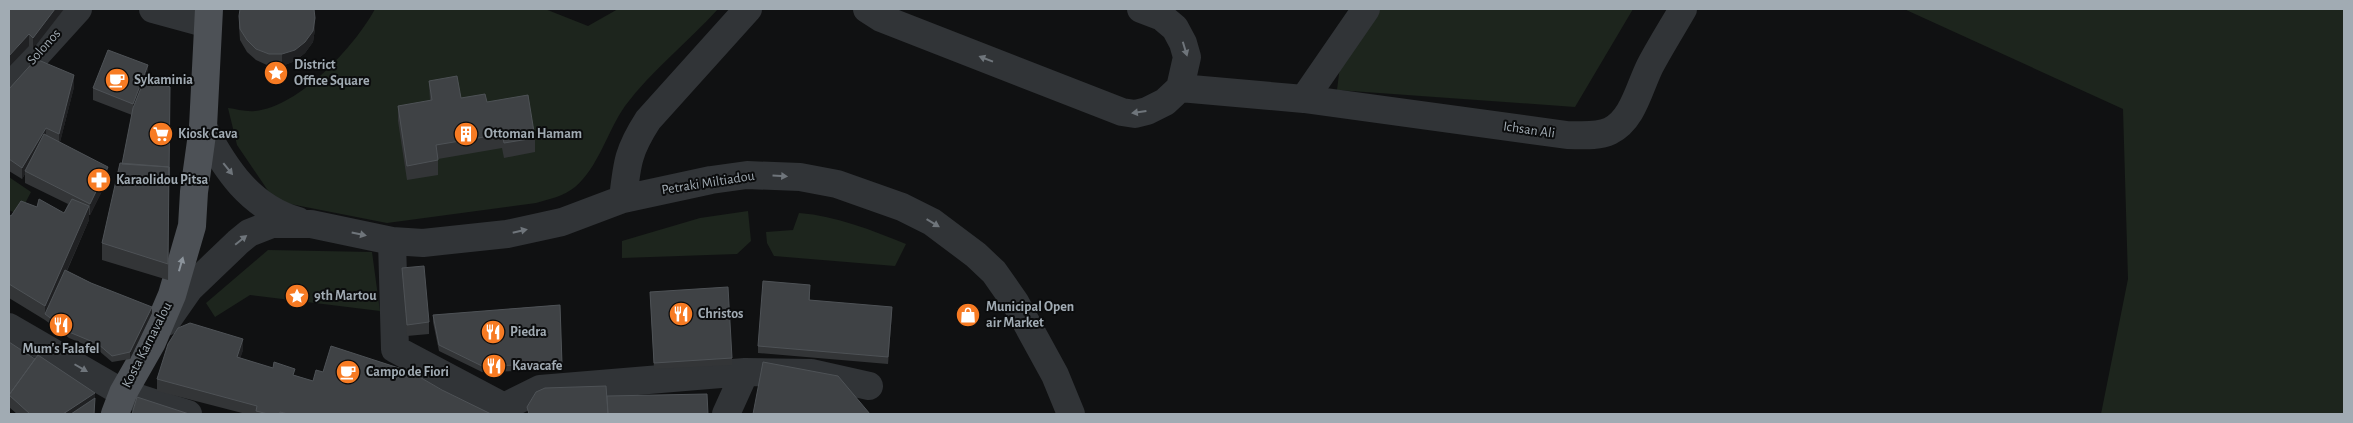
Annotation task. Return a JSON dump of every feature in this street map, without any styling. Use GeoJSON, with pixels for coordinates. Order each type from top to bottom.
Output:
{"type":"FeatureCollection","features":[{"type":"Feature","properties":{"kind":"main road","name":"Kosta Karnavalou"},"geometry":{"type":"LineString","coordinates":[[119,403],[152,342],[172,295],[192,226],[194,192],[203,127],[209,17]]}},
{"type":"Feature","properties":{"kind":"street","name":"Solonos"},"geometry":{"type":"LineString","coordinates":[[9,85],[78,9]]}},
{"type":"Feature","properties":{"kind":"street"},"geometry":{"type":"LineString","coordinates":[[153,9],[209,17]]}},
{"type":"Feature","properties":{"kind":"street"},"geometry":{"type":"LineString","coordinates":[[623,199],[627,160],[636,139],[648,120],[748,9]]}},
{"type":"Feature","properties":{"kind":"street"},"geometry":{"type":"LineString","coordinates":[[867,9],[881,18],[1122,112],[1135,114],[1147,111],[1165,102],[1180,88],[1187,56],[1183,42],[1175,28],[1162,17],[1141,9]]}},
{"type":"Feature","properties":{"kind":"street"},"geometry":{"type":"LineString","coordinates":[[1304,99],[1366,9]]}},
{"type":"Feature","properties":{"kind":"street","name":"Ichsan Ali"},"geometry":{"type":"LineString","coordinates":[[1180,88],[1304,99],[1567,135],[1592,135],[1608,132],[1620,124],[1628,114],[1650,67],[1683,9]]}},
{"type":"Feature","properties":{"kind":"street"},"geometry":{"type":"LineString","coordinates":[[203,127],[226,167],[257,202],[280,216],[311,224]]}},
{"type":"Feature","properties":{"kind":"street","name":"Petraki Miltiadou"},"geometry":{"type":"LineString","coordinates":[[152,342],[190,289],[249,233],[272,224],[311,224],[392,241],[423,244],[507,234],[562,222],[623,199],[711,180],[747,175],[800,177],[837,184],[876,196],[932,222],[952,235],[994,272],[1015,302],[1037,339],[1055,375],[1070,414]]}},
{"type":"Feature","properties":{"kind":"street"},"geometry":{"type":"LineString","coordinates":[[392,241],[395,349],[505,411],[540,389],[745,372],[811,373],[869,386]]}},
{"type":"Feature","properties":{"kind":"street"},"geometry":{"type":"LineString","coordinates":[[9,327],[119,403],[188,414]]}},
{"type":"Feature","properties":{"kind":"street"},"geometry":{"type":"LineString","coordinates":[[726,414],[745,372]]}},
{"type":"Feature","properties":{"kind":"shaded area"},"geometry":{"type":"Polygon","coordinates":[[[375,9],[545,9],[588,26],[618,9],[718,9],[658,68],[625,106],[590,170],[575,187],[562,195],[536,203],[387,223],[275,201],[237,145],[228,108],[255,111],[272,107],[290,99],[307,87],[340,56],[366,24],[375,9]]]}},
{"type":"Feature","properties":{"kind":"shaded area"},"geometry":{"type":"Polygon","coordinates":[[[1376,9],[1633,9],[1575,107],[1337,90],[1341,58],[1376,9]]]}},
{"type":"Feature","properties":{"kind":"shaded area"},"geometry":{"type":"Polygon","coordinates":[[[1904,9],[2344,9],[2344,414],[2101,414],[2128,279],[2123,109],[1904,9]]]}},
{"type":"Feature","properties":{"kind":"shaded area"},"geometry":{"type":"Polygon","coordinates":[[[9,177],[31,192],[19,215],[9,210],[9,177]]]}},
{"type":"Feature","properties":{"kind":"shaded area"},"geometry":{"type":"Polygon","coordinates":[[[748,211],[751,241],[737,254],[622,258],[622,241],[700,218],[748,211]]]}},
{"type":"Feature","properties":{"kind":"shaded area"},"geometry":{"type":"Polygon","coordinates":[[[799,213],[840,220],[906,244],[895,266],[774,256],[767,243],[766,232],[793,230],[799,213]]]}},
{"type":"Feature","properties":{"kind":"shaded area"},"geometry":{"type":"Polygon","coordinates":[[[268,250],[372,252],[380,311],[250,295],[215,317],[206,303],[268,250]]]}},
{"type":"Feature","properties":{"kind":"building"},"geometry":{"type":"Polygon","coordinates":[[[9,9],[55,9],[33,38],[29,34],[9,56],[9,9]]]}},
{"type":"Feature","properties":{"kind":"building"},"geometry":{"type":"Polygon","coordinates":[[[240,9],[314,9],[313,31],[305,42],[295,50],[282,54],[269,54],[256,49],[247,40],[240,29],[240,9]]]}},
{"type":"Feature","properties":{"kind":"building"},"geometry":{"type":"Polygon","coordinates":[[[108,50],[148,65],[133,104],[93,88],[108,50]]]}},
{"type":"Feature","properties":{"kind":"building"},"geometry":{"type":"Polygon","coordinates":[[[36,59],[74,75],[59,134],[46,128],[22,168],[9,159],[9,89],[36,59]]]}},
{"type":"Feature","properties":{"kind":"building","name":"Ottoman Hamam"},"geometry":{"type":"Polygon","coordinates":[[[457,76],[461,98],[485,94],[487,102],[528,95],[535,138],[504,143],[502,134],[436,145],[438,160],[407,166],[398,106],[432,100],[429,81],[457,76]]]}},
{"type":"Feature","properties":{"kind":"building"},"geometry":{"type":"Polygon","coordinates":[[[145,78],[170,87],[169,176],[169,167],[122,164],[133,108],[145,78]]]}},
{"type":"Feature","properties":{"kind":"building"},"geometry":{"type":"Polygon","coordinates":[[[44,134],[108,167],[90,204],[25,171],[44,134]]]}},
{"type":"Feature","properties":{"kind":"building"},"geometry":{"type":"Polygon","coordinates":[[[120,163],[169,167],[168,264],[102,243],[120,163]]]}},
{"type":"Feature","properties":{"kind":"building"},"geometry":{"type":"Polygon","coordinates":[[[39,199],[64,213],[72,199],[89,206],[45,306],[9,284],[9,215],[11,216],[21,201],[37,207],[39,199]]]}},
{"type":"Feature","properties":{"kind":"building"},"geometry":{"type":"Polygon","coordinates":[[[424,266],[429,322],[407,325],[402,268],[424,266]]]}},
{"type":"Feature","properties":{"kind":"building"},"geometry":{"type":"Polygon","coordinates":[[[65,270],[91,283],[152,307],[130,352],[112,356],[98,344],[69,332],[45,314],[65,270]]]}},
{"type":"Feature","properties":{"kind":"building"},"geometry":{"type":"Polygon","coordinates":[[[763,281],[810,285],[809,300],[892,307],[888,357],[758,346],[763,281]]]}},
{"type":"Feature","properties":{"kind":"building"},"geometry":{"type":"Polygon","coordinates":[[[728,287],[732,358],[654,363],[650,292],[728,287]]]}},
{"type":"Feature","properties":{"kind":"building"},"geometry":{"type":"Polygon","coordinates":[[[560,305],[562,364],[482,366],[439,345],[433,315],[560,305]]]}},
{"type":"Feature","properties":{"kind":"building"},"geometry":{"type":"Polygon","coordinates":[[[190,323],[243,339],[237,357],[273,368],[274,362],[295,369],[293,375],[313,381],[316,370],[323,372],[331,346],[411,372],[442,390],[491,414],[288,414],[280,412],[280,414],[268,414],[256,411],[257,406],[157,379],[168,344],[178,328],[190,323]]]}},
{"type":"Feature","properties":{"kind":"building"},"geometry":{"type":"Polygon","coordinates":[[[9,342],[35,359],[9,395],[9,342]]]}},
{"type":"Feature","properties":{"kind":"building"},"geometry":{"type":"Polygon","coordinates":[[[38,355],[95,393],[63,414],[30,414],[9,395],[38,355]]]}},
{"type":"Feature","properties":{"kind":"building"},"geometry":{"type":"Polygon","coordinates":[[[763,362],[838,376],[870,414],[753,414],[763,362]]]}},
{"type":"Feature","properties":{"kind":"building"},"geometry":{"type":"Polygon","coordinates":[[[606,386],[608,414],[529,414],[527,407],[536,392],[545,388],[606,386]]]}},
{"type":"Feature","properties":{"kind":"building"},"geometry":{"type":"Polygon","coordinates":[[[707,394],[708,414],[608,414],[607,396],[707,394]]]}},
{"type":"Feature","properties":{"kind":"building"},"geometry":{"type":"Polygon","coordinates":[[[137,397],[189,414],[132,414],[137,397]]]}},
{"type":"Feature","properties":{"kind":"building"},"geometry":{"type":"Polygon","coordinates":[[[95,398],[94,414],[71,414],[95,398]]]}},
{"type":"Feature","properties":{"kind":"place","name":"District Office Square"},"geometry":{"type":"Point","coordinates":[276,73]}},
{"type":"Feature","properties":{"kind":"place","name":"Sykaminia"},"geometry":{"type":"Point","coordinates":[117,80]}},
{"type":"Feature","properties":{"kind":"place","name":"Kiosk Cava"},"geometry":{"type":"Point","coordinates":[161,134]}},
{"type":"Feature","properties":{"kind":"place","name":"Ottoman Hamam"},"geometry":{"type":"Point","coordinates":[466,134]}},
{"type":"Feature","properties":{"kind":"place","name":"Karaolidou Pitsa"},"geometry":{"type":"Point","coordinates":[99,180]}},
{"type":"Feature","properties":{"kind":"place","name":"9th Martou"},"geometry":{"type":"Point","coordinates":[297,296]}},
{"type":"Feature","properties":{"kind":"place","name":"Christos"},"geometry":{"type":"Point","coordinates":[681,314]}},
{"type":"Feature","properties":{"kind":"place","name":"Municipal Open air Market"},"geometry":{"type":"Point","coordinates":[968,315]}},
{"type":"Feature","properties":{"kind":"place","name":"Mum's Falafel"},"geometry":{"type":"Point","coordinates":[61,325]}},
{"type":"Feature","properties":{"kind":"place","name":"Piedra"},"geometry":{"type":"Point","coordinates":[493,332]}},
{"type":"Feature","properties":{"kind":"place","name":"Kavacafe"},"geometry":{"type":"Point","coordinates":[494,366]}},
{"type":"Feature","properties":{"kind":"place","name":"Campo de Fiori"},"geometry":{"type":"Point","coordinates":[348,372]}}]}
